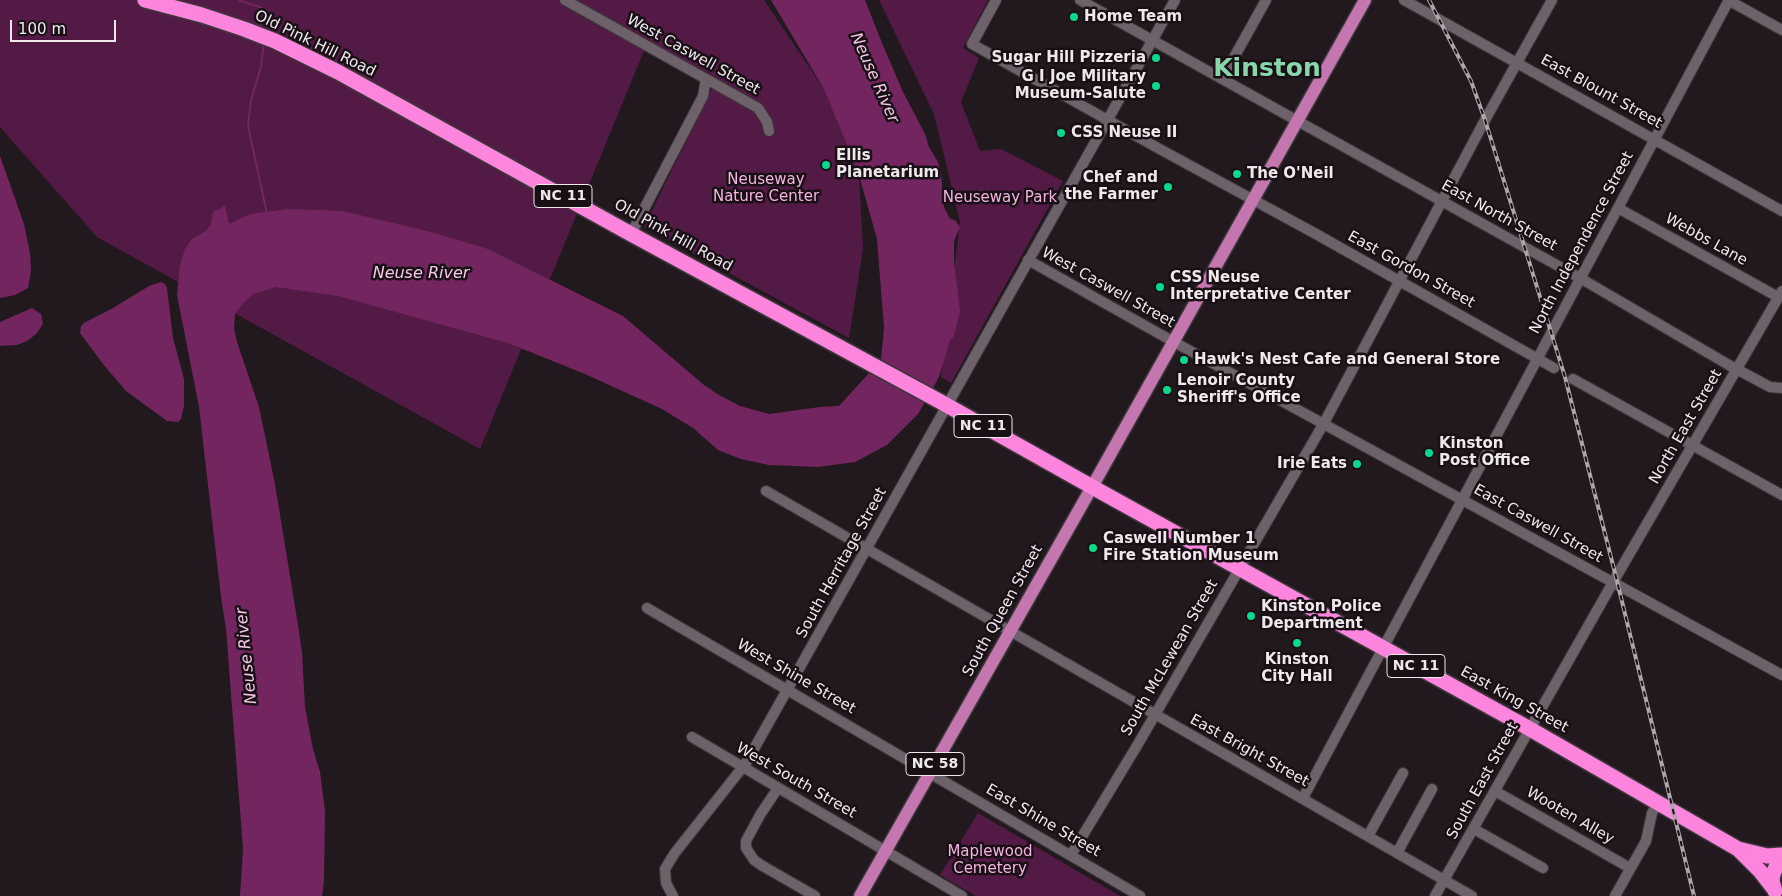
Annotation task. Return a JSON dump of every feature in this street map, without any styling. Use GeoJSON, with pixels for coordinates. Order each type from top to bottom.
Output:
{"type":"FeatureCollection","features":[{"type":"Feature","properties":{"kind":"highway","name":"Old Pink Hill Road"},"geometry":{"type":"LineString","coordinates":[[145,0],[202,15],[244,29],[346,76],[944,404],[1092,488]]}},
{"type":"Feature","properties":{"kind":"highway","name":"East King Street"},"geometry":{"type":"LineString","coordinates":[[1092,488],[1530,729],[1738,849],[1760,871],[1776,893]]}},
{"type":"Feature","properties":{"kind":"highway","name":"NC 11"},"geometry":{"type":"LineString","coordinates":[[1738,849],[1767,856],[1782,855]]}},
{"type":"Feature","properties":{"kind":"highway"},"geometry":{"type":"LineString","coordinates":[[1776,893],[1773,874],[1782,860]]}},
{"type":"Feature","properties":{"kind":"main road","name":"NC 58"},"geometry":{"type":"LineString","coordinates":[[1174,342],[1365,0]]}},
{"type":"Feature","properties":{"kind":"main road","name":"South Queen Street"},"geometry":{"type":"LineString","coordinates":[[860,896],[1174,342]]}},
{"type":"Feature","properties":{"kind":"street","name":"West Caswell Street"},"geometry":{"type":"LineString","coordinates":[[564,0],[758,108],[767,122],[769,131]]}},
{"type":"Feature","properties":{"kind":"street","name":"East Gordon Street"},"geometry":{"type":"LineString","coordinates":[[996,0],[972,44],[1554,368]]}},
{"type":"Feature","properties":{"kind":"street","name":"East North Street"},"geometry":{"type":"LineString","coordinates":[[1080,0],[1580,278],[1737,369],[1770,387],[1782,388]]}},
{"type":"Feature","properties":{"kind":"street","name":"South Herritage Street"},"geometry":{"type":"LineString","coordinates":[[673,896],[666,883],[665,869],[674,854],[743,767],[867,549],[944,404],[1175,0]]}},
{"type":"Feature","properties":{"kind":"street"},"geometry":{"type":"LineString","coordinates":[[1222,79],[1266,0]]}},
{"type":"Feature","properties":{"kind":"street","name":"East Blount Street"},"geometry":{"type":"LineString","coordinates":[[1404,0],[1782,211]]}},
{"type":"Feature","properties":{"kind":"street","name":"South McLewean Street"},"geometry":{"type":"LineString","coordinates":[[1070,855],[1155,715],[1324,423],[1441,202],[1552,0]]}},
{"type":"Feature","properties":{"kind":"street"},"geometry":{"type":"LineString","coordinates":[[1729,0],[1782,30]]}},
{"type":"Feature","properties":{"kind":"street","name":"North Independence Street"},"geometry":{"type":"LineString","coordinates":[[1303,798],[1729,0]]}},
{"type":"Feature","properties":{"kind":"street"},"geometry":{"type":"LineString","coordinates":[[631,234],[704,96],[706,78]]}},
{"type":"Feature","properties":{"kind":"street","name":"Webbs Lane"},"geometry":{"type":"LineString","coordinates":[[1618,208],[1780,294]]}},
{"type":"Feature","properties":{"kind":"street","name":"West Caswell Street"},"geometry":{"type":"LineString","coordinates":[[1028,260],[1174,342]]}},
{"type":"Feature","properties":{"kind":"street","name":"North East Street"},"geometry":{"type":"LineString","coordinates":[[1615,580],[1780,294]]}},
{"type":"Feature","properties":{"kind":"street","name":"East Caswell Street"},"geometry":{"type":"LineString","coordinates":[[1174,342],[1462,500],[1615,580],[1782,675]]}},
{"type":"Feature","properties":{"kind":"street"},"geometry":{"type":"LineString","coordinates":[[1573,379],[1782,495]]}},
{"type":"Feature","properties":{"kind":"street","name":"East Bright Street"},"geometry":{"type":"LineString","coordinates":[[766,492],[1472,896]]}},
{"type":"Feature","properties":{"kind":"street","name":"South East Street"},"geometry":{"type":"LineString","coordinates":[[1435,896],[1615,580]]}},
{"type":"Feature","properties":{"kind":"street","name":"West Shine Street"},"geometry":{"type":"LineString","coordinates":[[647,608],[930,773]]}},
{"type":"Feature","properties":{"kind":"street","name":"West South Street"},"geometry":{"type":"LineString","coordinates":[[692,737],[962,896]]}},
{"type":"Feature","properties":{"kind":"street","name":"East Shine Street"},"geometry":{"type":"LineString","coordinates":[[930,773],[1140,896]]}},
{"type":"Feature","properties":{"kind":"street"},"geometry":{"type":"LineString","coordinates":[[1368,836],[1403,773]]}},
{"type":"Feature","properties":{"kind":"street"},"geometry":{"type":"LineString","coordinates":[[778,788],[746,841],[746,848],[760,865],[815,896]]}},
{"type":"Feature","properties":{"kind":"street"},"geometry":{"type":"LineString","coordinates":[[1397,852],[1432,789]]}},
{"type":"Feature","properties":{"kind":"street","name":"Wooten Alley"},"geometry":{"type":"LineString","coordinates":[[1495,791],[1630,868]]}},
{"type":"Feature","properties":{"kind":"street"},"geometry":{"type":"LineString","coordinates":[[1615,896],[1646,840],[1652,813],[1658,803]]}},
{"type":"Feature","properties":{"kind":"street"},"geometry":{"type":"LineString","coordinates":[[1474,829],[1542,868]]}},
{"type":"Feature","properties":{"kind":"green space","name":"Neuseway Nature Center"},"geometry":{"type":"Polygon","coordinates":[[[0,0],[764,0],[824,89],[859,175],[863,249],[849,338],[644,227],[716,80],[648,41],[480,449],[97,237],[0,127],[0,0]]]}},
{"type":"Feature","properties":{"kind":"green space","name":"Neuseway Park"},"geometry":{"type":"Polygon","coordinates":[[[879,0],[988,0],[963,48],[979,58],[961,102],[980,151],[1001,149],[1063,181],[951,383],[941,377],[960,222],[934,114],[879,0]]]}},
{"type":"Feature","properties":{"kind":"green space","name":"Maplewood Cemetery"},"geometry":{"type":"Polygon","coordinates":[[[978,813],[1120,896],[976,896],[940,875],[978,813]]]}},
{"type":"Feature","properties":{"kind":"water","name":"Neuse River"},"geometry":{"type":"Polygon","coordinates":[[[771,0],[865,0],[903,92],[938,162],[941,173],[944,207],[950,219],[955,220],[960,227],[954,241],[954,262],[960,311],[954,336],[950,340],[939,377],[918,414],[887,445],[855,462],[818,467],[769,465],[741,459],[718,450],[693,428],[662,409],[585,374],[508,343],[338,296],[276,287],[253,294],[235,314],[234,328],[259,407],[275,484],[298,625],[302,653],[305,707],[313,749],[320,772],[325,811],[324,881],[322,896],[240,896],[243,849],[226,629],[199,407],[177,295],[180,265],[185,249],[192,239],[206,231],[211,224],[213,212],[225,206],[229,224],[250,214],[288,209],[343,211],[431,232],[488,249],[623,316],[704,385],[740,406],[769,414],[839,406],[881,360],[884,328],[877,239],[859,175],[824,89],[771,0]]]}},
{"type":"Feature","properties":{"kind":"water"},"geometry":{"type":"Polygon","coordinates":[[[0,156],[24,224],[30,253],[31,271],[28,288],[15,295],[0,298],[0,156]]]}},
{"type":"Feature","properties":{"kind":"water"},"geometry":{"type":"Polygon","coordinates":[[[161,282],[167,288],[173,338],[184,379],[184,406],[181,419],[178,422],[167,421],[126,391],[80,333],[81,326],[84,323],[149,286],[161,282]]]}},
{"type":"Feature","properties":{"kind":"water"},"geometry":{"type":"Polygon","coordinates":[[[32,308],[41,314],[43,324],[36,334],[27,341],[17,345],[0,346],[0,322],[32,308]]]}},
{"type":"Feature","properties":{"kind":"waterway"},"geometry":{"type":"LineString","coordinates":[[239,0],[262,8],[269,17],[266,30]]}},
{"type":"Feature","properties":{"kind":"waterway"},"geometry":{"type":"LineString","coordinates":[[264,42],[261,67],[251,100],[248,126],[267,214]]}},
{"type":"Feature","properties":{"kind":"railway"},"geometry":{"type":"LineString","coordinates":[[1429,0],[1471,81],[1485,120],[1565,377],[1694,896]]}},
{"type":"Feature","properties":{"kind":"place","name":"Home Team"},"geometry":{"type":"Point","coordinates":[1074,17]}},
{"type":"Feature","properties":{"kind":"place","name":"Sugar Hill Pizzeria"},"geometry":{"type":"Point","coordinates":[1156,58]}},
{"type":"Feature","properties":{"kind":"place","name":"G I Joe Military Museum-Salute"},"geometry":{"type":"Point","coordinates":[1156,86]}},
{"type":"Feature","properties":{"kind":"place","name":"CSS Neuse II"},"geometry":{"type":"Point","coordinates":[1061,133]}},
{"type":"Feature","properties":{"kind":"place","name":"Ellis Planetarium"},"geometry":{"type":"Point","coordinates":[826,165]}},
{"type":"Feature","properties":{"kind":"place","name":"The O'Neil"},"geometry":{"type":"Point","coordinates":[1237,174]}},
{"type":"Feature","properties":{"kind":"place","name":"Chef and the Farmer"},"geometry":{"type":"Point","coordinates":[1168,187]}},
{"type":"Feature","properties":{"kind":"place","name":"CSS Neuse Interpretative Center"},"geometry":{"type":"Point","coordinates":[1160,287]}},
{"type":"Feature","properties":{"kind":"place","name":"Hawk's Nest Cafe and General Store"},"geometry":{"type":"Point","coordinates":[1184,360]}},
{"type":"Feature","properties":{"kind":"place","name":"Lenoir County Sheriff's Office"},"geometry":{"type":"Point","coordinates":[1167,390]}},
{"type":"Feature","properties":{"kind":"place","name":"Kinston Post Office"},"geometry":{"type":"Point","coordinates":[1429,453]}},
{"type":"Feature","properties":{"kind":"place","name":"Irie Eats"},"geometry":{"type":"Point","coordinates":[1357,464]}},
{"type":"Feature","properties":{"kind":"place","name":"Caswell Number 1 Fire Station Museum"},"geometry":{"type":"Point","coordinates":[1093,548]}},
{"type":"Feature","properties":{"kind":"place","name":"Kinston Police Department"},"geometry":{"type":"Point","coordinates":[1251,616]}},
{"type":"Feature","properties":{"kind":"place","name":"Kinston City Hall"},"geometry":{"type":"Point","coordinates":[1297,643]}},
{"type":"Feature","properties":{"kind":"district","name":"Kinston"},"geometry":{"type":"Point","coordinates":[1267,69]}}]}
